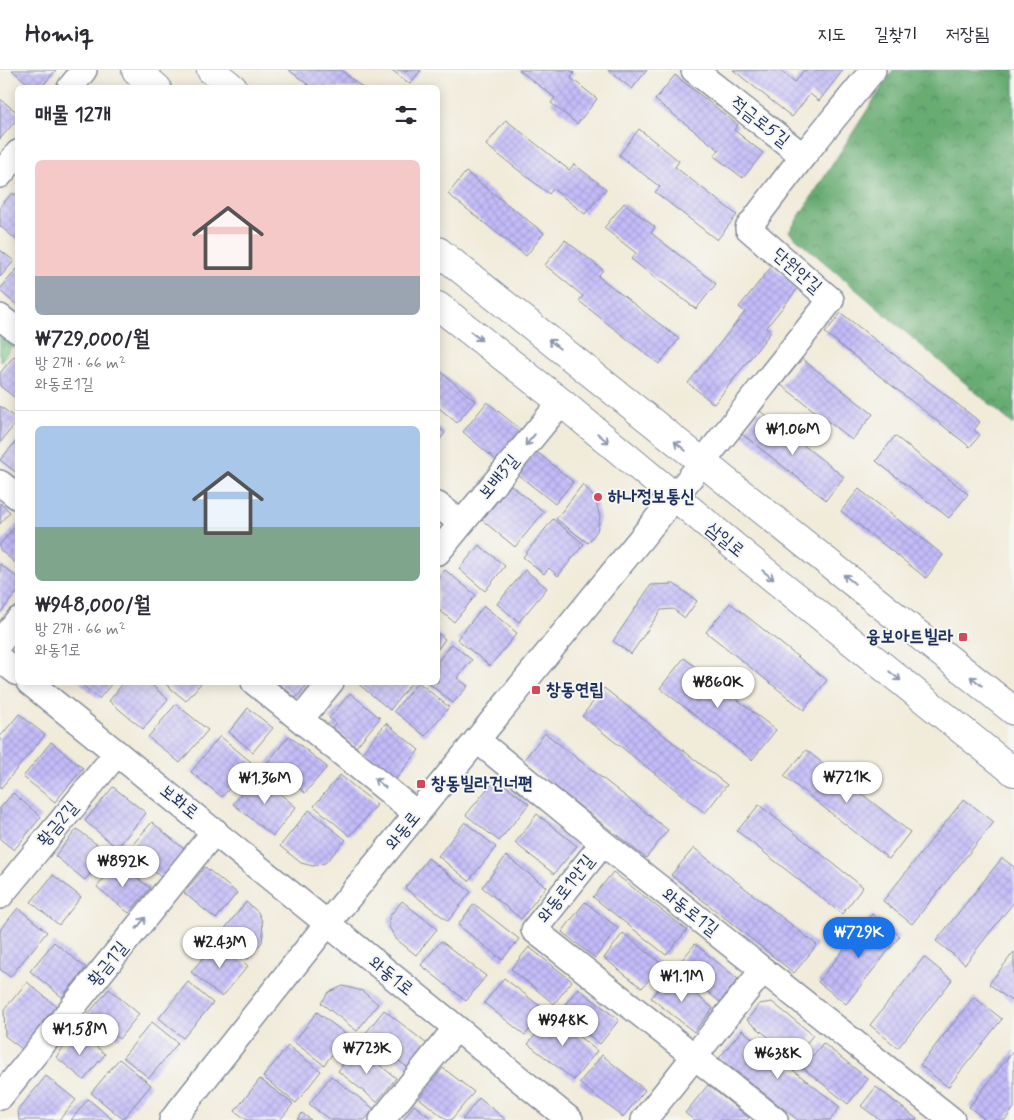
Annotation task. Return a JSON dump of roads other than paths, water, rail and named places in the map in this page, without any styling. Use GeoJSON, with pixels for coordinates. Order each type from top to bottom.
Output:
{"type":"FeatureCollection","features":[{"type":"Feature","properties":{"kind":"main road"},"geometry":{"type":"LineString","coordinates":[[136,70],[154,85]]}},
{"type":"Feature","properties":{"kind":"main road"},"geometry":{"type":"LineString","coordinates":[[211,70],[229,85]]}},
{"type":"Feature","properties":{"kind":"main road"},"geometry":{"type":"LineString","coordinates":[[440,253],[1014,711]]}},
{"type":"Feature","properties":{"kind":"main road","name":"삼일로"},"geometry":{"type":"LineString","coordinates":[[440,308],[561,402],[674,498],[1014,772]]}},
{"type":"Feature","properties":{"kind":"street"},"geometry":{"type":"LineString","coordinates":[[72,85],[84,70]]}},
{"type":"Feature","properties":{"kind":"street","name":"적금로5길"},"geometry":{"type":"LineString","coordinates":[[694,70],[803,156]]}},
{"type":"Feature","properties":{"kind":"street","name":"단원안길"},"geometry":{"type":"LineString","coordinates":[[674,498],[831,300],[748,228],[803,156],[873,70]]}},
{"type":"Feature","properties":{"kind":"street"},"geometry":{"type":"LineString","coordinates":[[0,317],[15,329]]}},
{"type":"Feature","properties":{"kind":"street","name":"보배3길"},"geometry":{"type":"LineString","coordinates":[[440,550],[561,402]]}},
{"type":"Feature","properties":{"kind":"street"},"geometry":{"type":"LineString","coordinates":[[0,483],[15,495]]}},
{"type":"Feature","properties":{"kind":"street","name":"와동로"},"geometry":{"type":"LineString","coordinates":[[172,1120],[327,924],[674,498]]}},
{"type":"Feature","properties":{"kind":"street"},"geometry":{"type":"LineString","coordinates":[[440,507],[461,524]]}},
{"type":"Feature","properties":{"kind":"street"},"geometry":{"type":"LineString","coordinates":[[0,642],[15,624]]}},
{"type":"Feature","properties":{"kind":"street"},"geometry":{"type":"LineString","coordinates":[[0,659],[15,671]]}},
{"type":"Feature","properties":{"kind":"street","name":"보화로"},"geometry":{"type":"LineString","coordinates":[[33,685],[215,831],[327,924]]}},
{"type":"Feature","properties":{"kind":"street"},"geometry":{"type":"LineString","coordinates":[[258,685],[417,814]]}},
{"type":"Feature","properties":{"kind":"street"},"geometry":{"type":"LineString","coordinates":[[301,719],[329,685]]}},
{"type":"Feature","properties":{"kind":"street","name":"와동로1길"},"geometry":{"type":"LineString","coordinates":[[477,740],[952,1120]]}},
{"type":"Feature","properties":{"kind":"street","name":"황금2길"},"geometry":{"type":"LineString","coordinates":[[4,884],[117,753]]}},
{"type":"Feature","properties":{"kind":"street","name":"황금1길"},"geometry":{"type":"LineString","coordinates":[[0,1097],[215,831]]}},
{"type":"Feature","properties":{"kind":"street","name":"와동로1안길"},"geometry":{"type":"LineString","coordinates":[[603,842],[534,930],[776,1120]]}},
{"type":"Feature","properties":{"kind":"street","name":"와동1로"},"geometry":{"type":"LineString","coordinates":[[327,924],[570,1120]]}},
{"type":"Feature","properties":{"kind":"street"},"geometry":{"type":"LineString","coordinates":[[644,1120],[764,970]]}},
{"type":"Feature","properties":{"kind":"street"},"geometry":{"type":"LineString","coordinates":[[382,1120],[456,1028]]}},
{"type":"Feature","properties":{"kind":"place","name":"하나정보통신"},"geometry":{"type":"Point","coordinates":[598,497]}},
{"type":"Feature","properties":{"kind":"place","name":"융보아트빌라"},"geometry":{"type":"Point","coordinates":[963,637]}},
{"type":"Feature","properties":{"kind":"place","name":"창동연립"},"geometry":{"type":"Point","coordinates":[536,690]}},
{"type":"Feature","properties":{"kind":"place","name":"창동빌라건너편"},"geometry":{"type":"Point","coordinates":[421,784]}}]}
